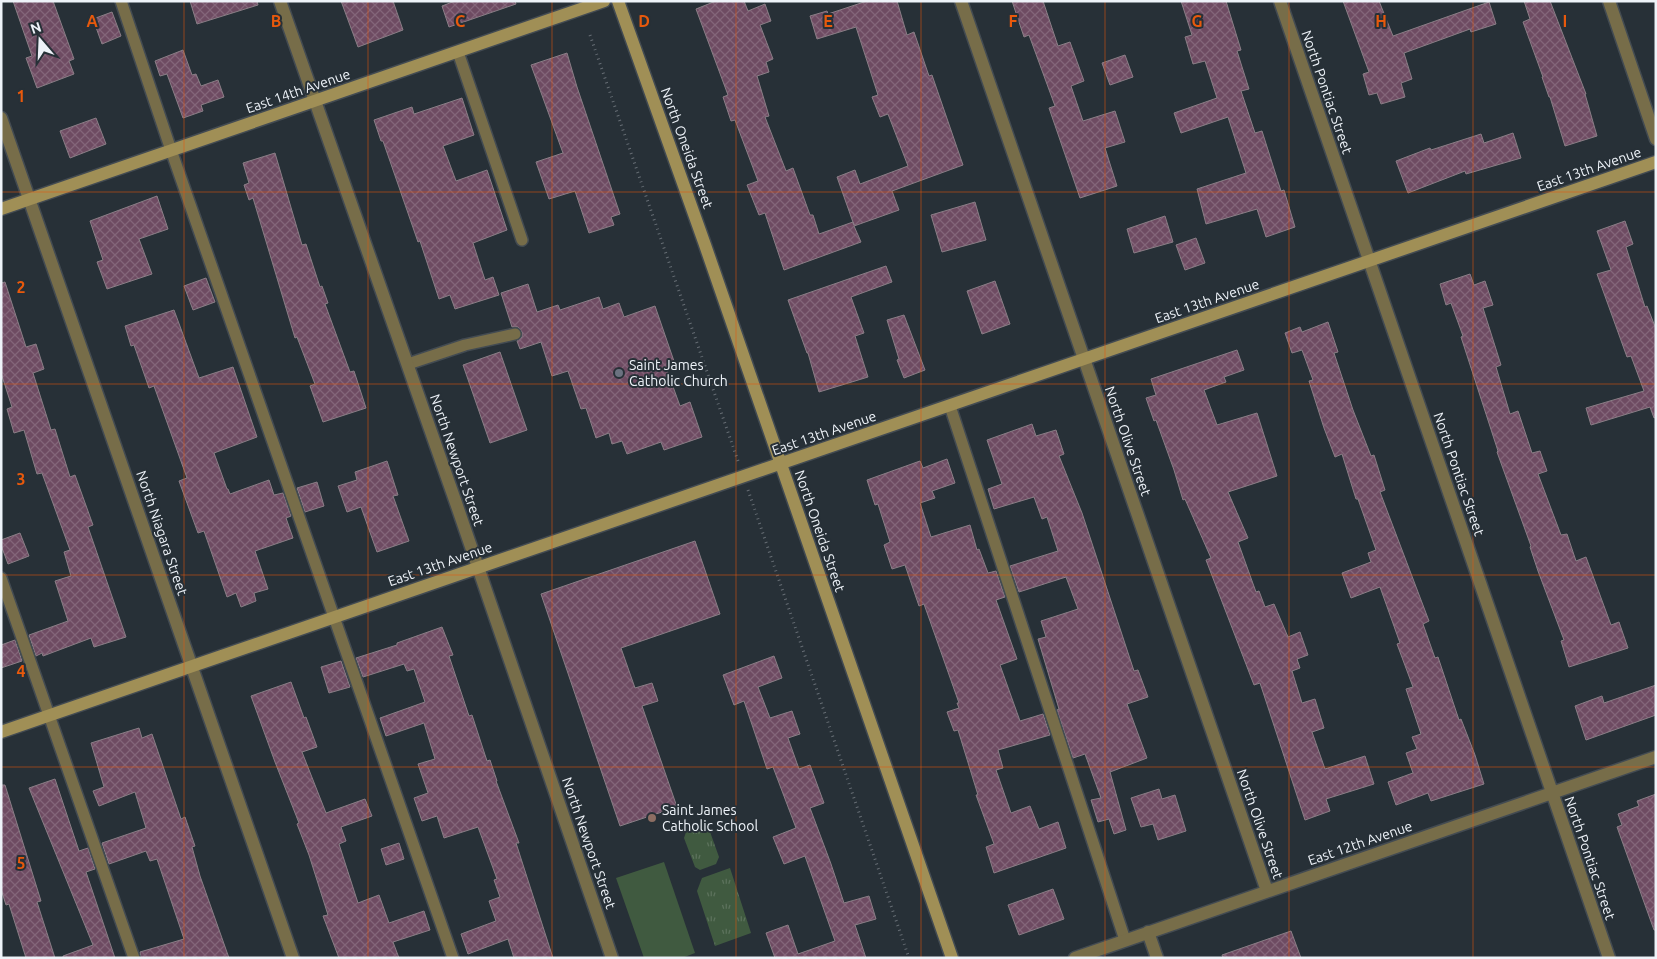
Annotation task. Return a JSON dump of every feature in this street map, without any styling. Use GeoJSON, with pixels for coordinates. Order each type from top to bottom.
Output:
{"type":"FeatureCollection","features":[{"type":"Feature","properties":{"kind":"main road","name":"East 14th Avenue"},"geometry":{"type":"LineString","coordinates":[[1,209],[604,1]]}},
{"type":"Feature","properties":{"kind":"main road","name":"North Oneida Street"},"geometry":{"type":"LineString","coordinates":[[618,1],[704,242],[952,958]]}},
{"type":"Feature","properties":{"kind":"main road","name":"East 13th Avenue"},"geometry":{"type":"LineString","coordinates":[[1,732],[1656,162]]}},
{"type":"Feature","properties":{"kind":"street","name":"North Newport Street"},"geometry":{"type":"LineString","coordinates":[[280,1],[408,364],[612,958]]}},
{"type":"Feature","properties":{"kind":"street","name":"North Olive Street"},"geometry":{"type":"LineString","coordinates":[[960,1],[1267,891]]}},
{"type":"Feature","properties":{"kind":"street","name":"North Pontiac Street"},"geometry":{"type":"LineString","coordinates":[[1280,1],[1609,958]]}},
{"type":"Feature","properties":{"kind":"street"},"geometry":{"type":"LineString","coordinates":[[1609,1],[1656,139]]}},
{"type":"Feature","properties":{"kind":"street","name":"North Niagara Street"},"geometry":{"type":"LineString","coordinates":[[1,118],[293,958]]}},
{"type":"Feature","properties":{"kind":"street","name":"East 12th Avenue"},"geometry":{"type":"LineString","coordinates":[[1074,958],[1656,757]]}},
{"type":"Feature","properties":{"kind":"street"},"geometry":{"type":"LineString","coordinates":[[1148,932],[1157,958]]}},
{"type":"Feature","properties":{"kind":"lane"},"geometry":{"type":"LineString","coordinates":[[121,1],[171,150],[453,958]]}},
{"type":"Feature","properties":{"kind":"lane"},"geometry":{"type":"LineString","coordinates":[[458,52],[522,240]]}},
{"type":"Feature","properties":{"kind":"lane"},"geometry":{"type":"LineString","coordinates":[[408,364],[465,345],[515,334]]}},
{"type":"Feature","properties":{"kind":"lane"},"geometry":{"type":"LineString","coordinates":[[950,406],[1125,940]]}},
{"type":"Feature","properties":{"kind":"lane"},"geometry":{"type":"LineString","coordinates":[[1,578],[134,958]]}},
{"type":"Feature","properties":{"kind":"path"},"geometry":{"type":"LineString","coordinates":[[590,35],[910,958]]}},
{"type":"Feature","properties":{"kind":"green space"},"geometry":{"type":"Polygon","coordinates":[[[703,826],[709,829],[719,857],[716,864],[700,870],[695,867],[684,838],[686,832],[703,826]]]}},
{"type":"Feature","properties":{"kind":"green space"},"geometry":{"type":"Polygon","coordinates":[[[664,862],[695,953],[682,958],[644,958],[616,878],[664,862]]]}},
{"type":"Feature","properties":{"kind":"green space"},"geometry":{"type":"Polygon","coordinates":[[[730,868],[751,933],[715,946],[697,891],[702,878],[730,868]]]}},
{"type":"Feature","properties":{"kind":"building"},"geometry":{"type":"Polygon","coordinates":[[[13,1],[53,1],[74,59],[69,61],[74,74],[37,88],[26,58],[32,56],[13,1]]]}},
{"type":"Feature","properties":{"kind":"building"},"geometry":{"type":"Polygon","coordinates":[[[190,1],[257,1],[258,5],[197,24],[190,1]]]}},
{"type":"Feature","properties":{"kind":"building"},"geometry":{"type":"Polygon","coordinates":[[[341,1],[393,1],[403,30],[358,47],[341,1]]]}},
{"type":"Feature","properties":{"kind":"building"},"geometry":{"type":"Polygon","coordinates":[[[455,1],[515,1],[516,4],[449,27],[442,6],[455,1]]]}},
{"type":"Feature","properties":{"kind":"building"},"geometry":{"type":"Polygon","coordinates":[[[716,1],[744,1],[748,11],[765,4],[771,21],[760,25],[773,59],[766,62],[769,72],[757,76],[769,116],[765,117],[786,171],[793,168],[819,234],[853,222],[837,177],[855,170],[860,184],[908,166],[888,114],[880,117],[872,97],[878,95],[856,27],[817,39],[810,16],[827,11],[828,14],[867,1],[897,1],[907,35],[914,32],[929,76],[932,75],[963,165],[892,191],[899,210],[854,226],[861,242],[784,270],[765,213],[759,215],[747,185],[758,181],[735,120],[731,121],[723,97],[728,95],[696,9],[716,1]]]}},
{"type":"Feature","properties":{"kind":"building"},"geometry":{"type":"Polygon","coordinates":[[[1012,1],[1043,1],[1058,46],[1070,42],[1084,81],[1071,86],[1083,121],[1115,111],[1125,142],[1105,148],[1117,186],[1080,198],[1049,108],[1055,106],[1029,35],[1024,37],[1012,1]]]}},
{"type":"Feature","properties":{"kind":"building"},"geometry":{"type":"Polygon","coordinates":[[[1181,1],[1226,1],[1241,50],[1237,51],[1249,89],[1241,91],[1255,133],[1262,131],[1281,191],[1284,190],[1295,227],[1266,237],[1257,209],[1206,224],[1197,189],[1246,173],[1228,117],[1181,133],[1174,113],[1217,98],[1205,61],[1193,64],[1185,37],[1192,35],[1181,1]]]}},
{"type":"Feature","properties":{"kind":"building"},"geometry":{"type":"Polygon","coordinates":[[[1343,1],[1379,1],[1393,36],[1489,2],[1496,24],[1471,32],[1470,29],[1404,53],[1412,79],[1401,83],[1405,97],[1381,104],[1377,93],[1369,95],[1363,74],[1369,72],[1343,1]]]}},
{"type":"Feature","properties":{"kind":"building"},"geometry":{"type":"Polygon","coordinates":[[[1524,1],[1550,1],[1586,94],[1597,136],[1565,146],[1550,97],[1523,22],[1530,19],[1524,1]]]}},
{"type":"Feature","properties":{"kind":"building"},"geometry":{"type":"Polygon","coordinates":[[[112,12],[121,36],[102,44],[93,19],[112,12]]]}},
{"type":"Feature","properties":{"kind":"building"},"geometry":{"type":"Polygon","coordinates":[[[183,50],[192,75],[196,74],[201,86],[218,80],[224,97],[201,105],[203,111],[183,118],[167,74],[160,76],[155,61],[183,50]]]}},
{"type":"Feature","properties":{"kind":"building"},"geometry":{"type":"Polygon","coordinates":[[[567,53],[620,214],[611,217],[614,225],[589,233],[575,191],[549,199],[536,162],[563,153],[531,65],[567,53]]]}},
{"type":"Feature","properties":{"kind":"building"},"geometry":{"type":"Polygon","coordinates":[[[1125,55],[1133,77],[1110,85],[1102,63],[1125,55]]]}},
{"type":"Feature","properties":{"kind":"building"},"geometry":{"type":"Polygon","coordinates":[[[462,98],[474,135],[443,146],[456,181],[487,170],[507,230],[473,243],[485,280],[493,277],[499,295],[455,309],[450,295],[439,299],[420,241],[418,242],[374,120],[412,107],[414,114],[462,98]]]}},
{"type":"Feature","properties":{"kind":"building"},"geometry":{"type":"Polygon","coordinates":[[[96,118],[106,144],[70,158],[60,131],[96,118]]]}},
{"type":"Feature","properties":{"kind":"building"},"geometry":{"type":"Polygon","coordinates":[[[1513,133],[1521,158],[1466,174],[1465,171],[1408,193],[1396,161],[1430,148],[1431,150],[1481,134],[1484,143],[1513,133]]]}},
{"type":"Feature","properties":{"kind":"building"},"geometry":{"type":"Polygon","coordinates":[[[275,153],[302,245],[306,244],[320,287],[322,286],[328,303],[325,304],[350,372],[354,371],[366,408],[323,422],[310,386],[315,384],[297,337],[295,338],[253,198],[249,200],[244,185],[249,183],[243,163],[275,153]]]}},
{"type":"Feature","properties":{"kind":"building"},"geometry":{"type":"Polygon","coordinates":[[[157,196],[168,229],[139,239],[152,274],[107,289],[97,262],[103,260],[90,221],[157,196]]]}},
{"type":"Feature","properties":{"kind":"building"},"geometry":{"type":"Polygon","coordinates":[[[975,202],[986,240],[942,252],[931,215],[975,202]]]}},
{"type":"Feature","properties":{"kind":"building"},"geometry":{"type":"Polygon","coordinates":[[[1165,216],[1173,242],[1134,253],[1127,229],[1165,216]]]}},
{"type":"Feature","properties":{"kind":"building"},"geometry":{"type":"Polygon","coordinates":[[[1625,221],[1633,244],[1626,247],[1645,307],[1647,306],[1656,329],[1656,417],[1654,418],[1650,407],[1591,425],[1586,408],[1644,391],[1631,356],[1627,357],[1597,274],[1611,270],[1597,231],[1625,221]]]}},
{"type":"Feature","properties":{"kind":"building"},"geometry":{"type":"Polygon","coordinates":[[[1196,238],[1205,263],[1185,270],[1176,245],[1196,238]]]}},
{"type":"Feature","properties":{"kind":"building"},"geometry":{"type":"Polygon","coordinates":[[[886,266],[892,282],[851,297],[864,333],[855,336],[868,377],[819,392],[808,353],[788,300],[886,266]]]}},
{"type":"Feature","properties":{"kind":"building"},"geometry":{"type":"Polygon","coordinates":[[[1470,274],[1474,285],[1485,281],[1493,305],[1483,308],[1501,365],[1496,367],[1510,414],[1518,411],[1532,453],[1540,451],[1547,471],[1538,474],[1561,535],[1567,534],[1576,561],[1586,557],[1611,625],[1619,622],[1628,648],[1569,667],[1561,641],[1564,640],[1497,452],[1461,337],[1463,336],[1451,303],[1446,305],[1440,284],[1470,274]]]}},
{"type":"Feature","properties":{"kind":"building"},"geometry":{"type":"Polygon","coordinates":[[[206,278],[215,302],[193,310],[184,286],[206,278]]]}},
{"type":"Feature","properties":{"kind":"building"},"geometry":{"type":"Polygon","coordinates":[[[995,281],[1010,324],[982,334],[967,291],[995,281]]]}},
{"type":"Feature","properties":{"kind":"building"},"geometry":{"type":"Polygon","coordinates":[[[5,282],[26,347],[36,344],[44,369],[33,373],[51,430],[55,429],[70,477],[75,475],[93,525],[88,527],[126,637],[94,647],[91,638],[43,656],[42,653],[36,656],[29,635],[68,621],[55,581],[71,576],[64,552],[70,550],[42,473],[37,474],[24,430],[14,433],[7,409],[12,407],[1,373],[1,283],[5,282]]]}},
{"type":"Feature","properties":{"kind":"building","name":"Saint James Catholic Church"},"geometry":{"type":"Polygon","coordinates":[[[528,284],[537,312],[558,305],[560,310],[599,297],[603,309],[619,303],[624,317],[655,306],[676,367],[667,370],[680,406],[690,402],[702,437],[664,450],[661,442],[627,454],[622,441],[612,444],[609,433],[596,438],[586,408],[581,409],[568,371],[552,376],[541,342],[520,349],[517,341],[522,337],[522,332],[518,327],[512,327],[501,293],[528,284]]]}},
{"type":"Feature","properties":{"kind":"building"},"geometry":{"type":"Polygon","coordinates":[[[174,310],[199,378],[233,367],[257,437],[214,453],[227,489],[230,494],[269,480],[274,495],[283,493],[291,516],[286,518],[293,538],[255,551],[268,589],[254,593],[256,601],[241,607],[236,593],[227,597],[204,531],[198,533],[179,481],[187,478],[154,386],[149,388],[134,345],[131,346],[125,326],[174,310]]]}},
{"type":"Feature","properties":{"kind":"building"},"geometry":{"type":"Polygon","coordinates":[[[904,315],[925,370],[904,378],[897,360],[899,359],[887,320],[904,315]]]}},
{"type":"Feature","properties":{"kind":"building"},"geometry":{"type":"Polygon","coordinates":[[[1328,322],[1338,352],[1334,353],[1353,410],[1371,456],[1374,455],[1385,490],[1380,492],[1429,621],[1423,624],[1435,658],[1438,657],[1459,720],[1461,719],[1484,784],[1431,801],[1428,793],[1396,805],[1388,782],[1413,773],[1406,753],[1417,749],[1412,737],[1421,734],[1406,689],[1413,687],[1397,644],[1400,643],[1380,587],[1351,598],[1342,573],[1371,562],[1368,553],[1376,550],[1358,499],[1356,499],[1342,454],[1335,457],[1324,428],[1309,381],[1313,380],[1302,350],[1292,353],[1285,333],[1300,327],[1302,332],[1328,322]]]}},
{"type":"Feature","properties":{"kind":"building"},"geometry":{"type":"Polygon","coordinates":[[[1237,350],[1244,370],[1224,377],[1226,382],[1204,390],[1217,425],[1257,413],[1277,476],[1228,492],[1248,538],[1238,542],[1256,592],[1259,591],[1265,607],[1274,604],[1288,637],[1300,632],[1308,655],[1297,659],[1300,668],[1292,671],[1302,703],[1315,699],[1324,728],[1312,732],[1325,769],[1365,756],[1374,784],[1326,799],[1330,811],[1305,820],[1260,683],[1254,685],[1206,560],[1211,558],[1185,499],[1183,500],[1156,420],[1154,421],[1146,398],[1156,395],[1151,379],[1237,350]]]}},
{"type":"Feature","properties":{"kind":"building"},"geometry":{"type":"Polygon","coordinates":[[[500,352],[527,430],[490,443],[463,365],[500,352]]]}},
{"type":"Feature","properties":{"kind":"building"},"geometry":{"type":"Polygon","coordinates":[[[1032,424],[1036,436],[1056,430],[1064,454],[1059,456],[1082,513],[1134,671],[1138,670],[1148,697],[1127,704],[1147,758],[1110,772],[1126,830],[1114,834],[1109,819],[1098,822],[1091,800],[1101,798],[1085,754],[1073,758],[1057,710],[1059,709],[1038,639],[1046,637],[1041,621],[1078,609],[1066,577],[1019,592],[1010,566],[1058,551],[1047,517],[1042,519],[1034,497],[994,509],[988,489],[1002,484],[987,440],[1032,424]]]}},
{"type":"Feature","properties":{"kind":"building"},"geometry":{"type":"Polygon","coordinates":[[[947,459],[955,483],[932,491],[935,498],[920,503],[931,537],[970,525],[977,550],[979,549],[988,573],[996,571],[1005,597],[996,600],[1017,659],[1000,665],[1020,721],[1043,714],[1050,735],[998,750],[1003,768],[996,770],[1011,813],[1030,806],[1039,829],[1058,822],[1066,848],[994,873],[986,847],[994,844],[976,795],[978,795],[958,730],[954,731],[947,712],[959,708],[957,703],[959,703],[924,604],[919,606],[905,565],[892,569],[884,545],[890,542],[878,504],[875,505],[867,480],[920,461],[923,468],[947,459]]]}},
{"type":"Feature","properties":{"kind":"building"},"geometry":{"type":"Polygon","coordinates":[[[387,461],[398,495],[393,496],[409,541],[377,552],[361,507],[347,512],[338,486],[357,480],[355,472],[387,461]]]}},
{"type":"Feature","properties":{"kind":"building"},"geometry":{"type":"Polygon","coordinates":[[[317,482],[324,506],[305,512],[297,488],[317,482]]]}},
{"type":"Feature","properties":{"kind":"building"},"geometry":{"type":"Polygon","coordinates":[[[20,533],[29,556],[8,564],[1,540],[20,533]]]}},
{"type":"Feature","properties":{"kind":"building"},"geometry":{"type":"Polygon","coordinates":[[[695,541],[720,614],[621,648],[635,688],[652,683],[658,701],[642,706],[677,807],[620,826],[541,594],[695,541]]]}},
{"type":"Feature","properties":{"kind":"building"},"geometry":{"type":"Polygon","coordinates":[[[442,627],[453,655],[449,656],[469,716],[472,715],[487,761],[490,760],[519,843],[516,843],[553,958],[514,958],[508,939],[468,954],[461,934],[496,921],[489,901],[500,897],[494,880],[497,879],[478,827],[444,838],[437,816],[422,821],[414,798],[428,793],[418,764],[435,759],[424,723],[386,736],[380,718],[425,702],[414,669],[407,671],[404,664],[363,677],[356,658],[397,645],[397,643],[442,627]]]}},
{"type":"Feature","properties":{"kind":"building"},"geometry":{"type":"Polygon","coordinates":[[[15,640],[22,661],[1,668],[1,645],[15,640]]]}},
{"type":"Feature","properties":{"kind":"building"},"geometry":{"type":"Polygon","coordinates":[[[774,656],[782,678],[758,687],[770,718],[792,711],[800,734],[788,738],[799,769],[810,765],[824,803],[810,808],[844,903],[869,896],[876,919],[855,925],[866,958],[775,958],[766,933],[788,925],[798,954],[835,941],[805,856],[784,864],[773,837],[796,828],[773,767],[767,769],[744,701],[734,705],[723,675],[774,656]]]}},
{"type":"Feature","properties":{"kind":"building"},"geometry":{"type":"Polygon","coordinates":[[[341,661],[350,687],[329,693],[321,667],[341,661]]]}},
{"type":"Feature","properties":{"kind":"building"},"geometry":{"type":"Polygon","coordinates":[[[291,682],[317,747],[302,752],[326,813],[365,799],[372,816],[341,827],[346,841],[339,844],[358,903],[379,895],[389,923],[424,911],[430,930],[393,942],[399,958],[339,958],[323,916],[328,915],[297,824],[299,823],[251,696],[291,682]]]}},
{"type":"Feature","properties":{"kind":"building"},"geometry":{"type":"Polygon","coordinates":[[[1656,685],[1656,715],[1586,740],[1575,706],[1602,696],[1604,703],[1656,685]]]}},
{"type":"Feature","properties":{"kind":"building"},"geometry":{"type":"Polygon","coordinates":[[[139,728],[142,738],[152,734],[181,819],[185,817],[195,846],[192,847],[200,876],[229,958],[141,958],[140,952],[184,939],[157,859],[150,861],[146,851],[109,864],[102,843],[146,828],[135,792],[99,806],[93,791],[104,787],[91,743],[139,728]]]}},
{"type":"Feature","properties":{"kind":"building"},"geometry":{"type":"Polygon","coordinates":[[[55,779],[79,851],[88,848],[95,869],[86,872],[115,958],[63,958],[63,956],[93,945],[29,788],[55,779]]]}},
{"type":"Feature","properties":{"kind":"building"},"geometry":{"type":"Polygon","coordinates":[[[1,785],[5,785],[41,901],[37,902],[55,958],[26,958],[9,904],[6,905],[1,889],[1,785]]]}},
{"type":"Feature","properties":{"kind":"building"},"geometry":{"type":"Polygon","coordinates":[[[1159,789],[1162,799],[1175,795],[1186,831],[1158,840],[1153,824],[1141,827],[1131,798],[1159,789]]]}},
{"type":"Feature","properties":{"kind":"building"},"geometry":{"type":"Polygon","coordinates":[[[1656,794],[1656,930],[1654,930],[1617,827],[1622,825],[1618,814],[1639,806],[1637,801],[1656,794]]]}},
{"type":"Feature","properties":{"kind":"building"},"geometry":{"type":"Polygon","coordinates":[[[399,843],[404,859],[386,865],[381,849],[399,843]]]}},
{"type":"Feature","properties":{"kind":"building"},"geometry":{"type":"Polygon","coordinates":[[[1053,889],[1064,919],[1019,935],[1008,905],[1053,889]]]}},
{"type":"Feature","properties":{"kind":"building"},"geometry":{"type":"Polygon","coordinates":[[[1291,931],[1301,958],[1223,958],[1222,955],[1291,931]]]}},
{"type":"Feature","properties":{"kind":"place","name":"Saint James Catholic Church"},"geometry":{"type":"Point","coordinates":[619,373]}},
{"type":"Feature","properties":{"kind":"place","name":"Saint James Catholic School"},"geometry":{"type":"Point","coordinates":[652,818]}}]}
